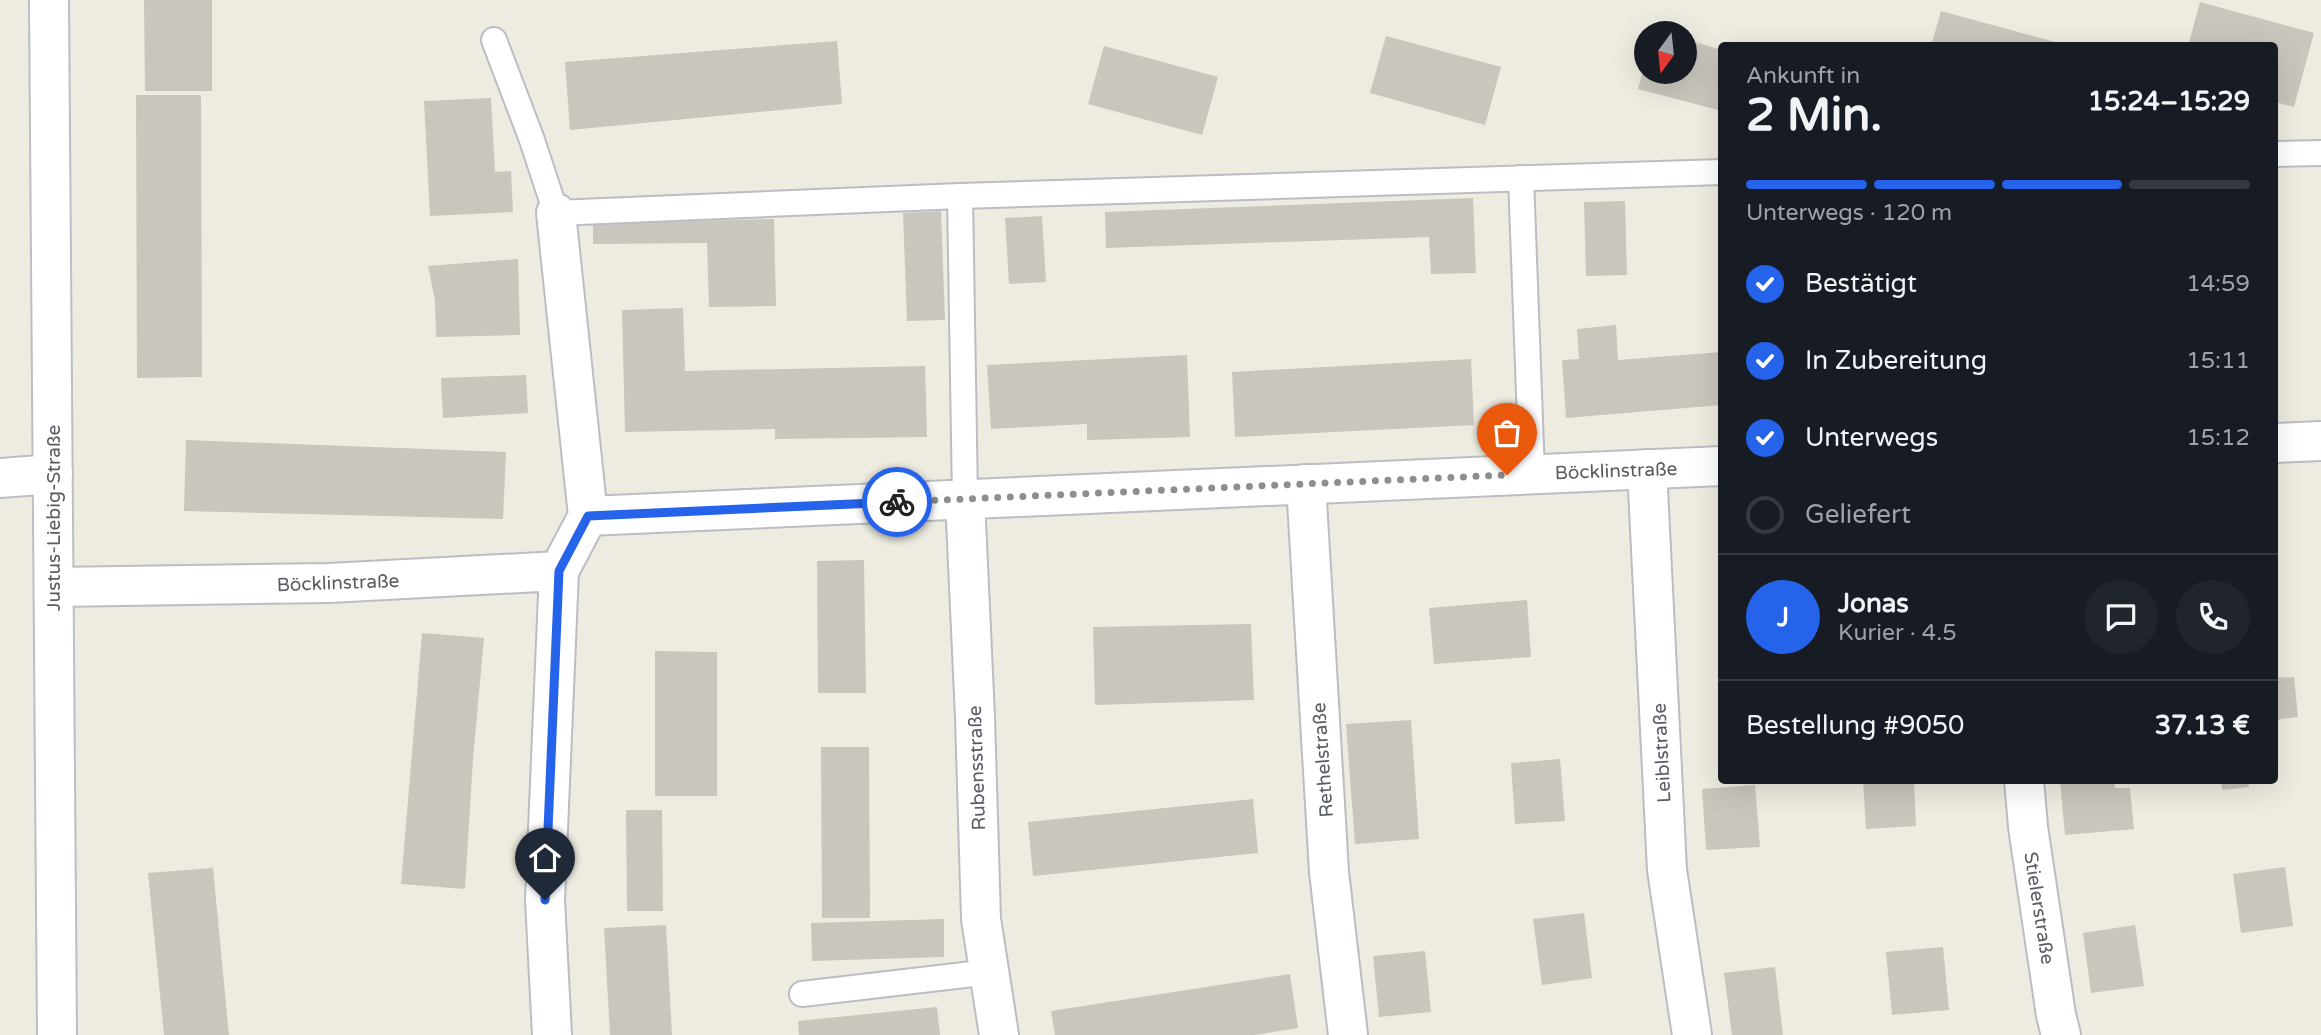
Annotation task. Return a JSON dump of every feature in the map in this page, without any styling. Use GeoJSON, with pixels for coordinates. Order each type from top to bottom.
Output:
{"type":"FeatureCollection","features":[{"type":"Feature","properties":{"kind":"street","name":"Justus-Liebig-Straße"},"geometry":{"type":"LineString","coordinates":[[49,0],[57,1035]]}},
{"type":"Feature","properties":{"kind":"street"},"geometry":{"type":"LineString","coordinates":[[552,1035],[545,900],[559,571],[588,516],[556,214]]}},
{"type":"Feature","properties":{"kind":"street"},"geometry":{"type":"LineString","coordinates":[[2278,443],[2321,441]]}},
{"type":"Feature","properties":{"kind":"street","name":"Böcklinstraße"},"geometry":{"type":"LineString","coordinates":[[588,516],[1718,466]]}},
{"type":"Feature","properties":{"kind":"street","name":"Leiblstraße"},"geometry":{"type":"LineString","coordinates":[[1647,469],[1667,870],[1692,1035]]}},
{"type":"Feature","properties":{"kind":"street"},"geometry":{"type":"LineString","coordinates":[[0,478],[53,474]]}},
{"type":"Feature","properties":{"kind":"street","name":"Rethelstraße"},"geometry":{"type":"LineString","coordinates":[[1306,484],[1329,872],[1348,1035]]}},
{"type":"Feature","properties":{"kind":"street","name":"Rubensstraße"},"geometry":{"type":"LineString","coordinates":[[965,499],[981,919],[999,1035]]}},
{"type":"Feature","properties":{"kind":"street","name":"Böcklinstraße"},"geometry":{"type":"LineString","coordinates":[[54,587],[329,583],[559,571]]}},
{"type":"Feature","properties":{"kind":"street","name":"Stielerstraße"},"geometry":{"type":"LineString","coordinates":[[2024,784],[2028,827],[2061,1035]]}},
{"type":"Feature","properties":{"kind":"lane"},"geometry":{"type":"LineString","coordinates":[[494,40],[532,140],[556,214],[960,196],[1718,172]]}},
{"type":"Feature","properties":{"kind":"lane"},"geometry":{"type":"LineString","coordinates":[[2278,154],[2321,153]]}},
{"type":"Feature","properties":{"kind":"lane"},"geometry":{"type":"LineString","coordinates":[[1521,178],[1532,474]]}},
{"type":"Feature","properties":{"kind":"lane"},"geometry":{"type":"LineString","coordinates":[[960,196],[965,499]]}},
{"type":"Feature","properties":{"kind":"lane"},"geometry":{"type":"LineString","coordinates":[[802,994],[990,972]]}},
{"type":"Feature","properties":{"kind":"building"},"geometry":{"type":"Polygon","coordinates":[[[144,0],[212,0],[212,91],[145,91],[144,0]]]}},
{"type":"Feature","properties":{"kind":"building"},"geometry":{"type":"Polygon","coordinates":[[[2200,2],[2314,33],[2294,107],[2278,103],[2278,42],[2189,42],[2200,2]]]}},
{"type":"Feature","properties":{"kind":"building"},"geometry":{"type":"Polygon","coordinates":[[[1941,11],[2055,42],[1932,42],[1941,11]]]}},
{"type":"Feature","properties":{"kind":"building"},"geometry":{"type":"Polygon","coordinates":[[[1386,36],[1501,67],[1485,125],[1370,93],[1386,36]]]}},
{"type":"Feature","properties":{"kind":"building"},"geometry":{"type":"Polygon","coordinates":[[[837,41],[842,104],[570,130],[565,62],[837,41]]]}},
{"type":"Feature","properties":{"kind":"building"},"geometry":{"type":"Polygon","coordinates":[[[1698,43],[1718,49],[1718,110],[1638,89],[1639,84],[1698,84],[1698,43]]]}},
{"type":"Feature","properties":{"kind":"building"},"geometry":{"type":"Polygon","coordinates":[[[1104,46],[1218,77],[1202,135],[1088,104],[1104,46]]]}},
{"type":"Feature","properties":{"kind":"building"},"geometry":{"type":"Polygon","coordinates":[[[136,95],[201,95],[202,377],[137,378],[136,95]]]}},
{"type":"Feature","properties":{"kind":"building"},"geometry":{"type":"Polygon","coordinates":[[[491,98],[495,172],[511,171],[513,212],[430,216],[424,101],[491,98]]]}},
{"type":"Feature","properties":{"kind":"building"},"geometry":{"type":"Polygon","coordinates":[[[1473,198],[1476,273],[1431,274],[1429,237],[1106,248],[1105,212],[1473,198]]]}},
{"type":"Feature","properties":{"kind":"building"},"geometry":{"type":"Polygon","coordinates":[[[1625,201],[1627,275],[1586,276],[1584,202],[1625,201]]]}},
{"type":"Feature","properties":{"kind":"building"},"geometry":{"type":"Polygon","coordinates":[[[941,211],[945,320],[907,321],[903,213],[941,211]]]}},
{"type":"Feature","properties":{"kind":"building"},"geometry":{"type":"Polygon","coordinates":[[[1042,216],[1046,282],[1009,284],[1005,218],[1042,216]]]}},
{"type":"Feature","properties":{"kind":"building"},"geometry":{"type":"Polygon","coordinates":[[[774,219],[776,306],[709,307],[707,243],[593,244],[593,223],[774,219]]]}},
{"type":"Feature","properties":{"kind":"building"},"geometry":{"type":"Polygon","coordinates":[[[518,259],[520,335],[436,337],[435,300],[428,266],[518,259]]]}},
{"type":"Feature","properties":{"kind":"building"},"geometry":{"type":"Polygon","coordinates":[[[683,308],[685,371],[925,366],[927,437],[775,439],[775,429],[625,432],[622,310],[683,308]]]}},
{"type":"Feature","properties":{"kind":"building"},"geometry":{"type":"Polygon","coordinates":[[[1616,325],[1618,360],[1718,352],[1718,405],[1566,418],[1562,360],[1579,359],[1577,329],[1616,325]]]}},
{"type":"Feature","properties":{"kind":"building"},"geometry":{"type":"Polygon","coordinates":[[[1187,355],[1190,437],[1087,440],[1087,424],[991,429],[987,365],[1187,355]]]}},
{"type":"Feature","properties":{"kind":"building"},"geometry":{"type":"Polygon","coordinates":[[[1471,359],[1474,425],[1235,437],[1232,372],[1471,359]]]}},
{"type":"Feature","properties":{"kind":"building"},"geometry":{"type":"Polygon","coordinates":[[[526,375],[528,413],[443,418],[441,378],[526,375]]]}},
{"type":"Feature","properties":{"kind":"building"},"geometry":{"type":"Polygon","coordinates":[[[186,440],[506,452],[503,519],[184,511],[186,440]]]}},
{"type":"Feature","properties":{"kind":"building"},"geometry":{"type":"Polygon","coordinates":[[[864,560],[866,693],[818,693],[817,561],[864,560]]]}},
{"type":"Feature","properties":{"kind":"building"},"geometry":{"type":"Polygon","coordinates":[[[1527,600],[1531,657],[1434,664],[1429,608],[1527,600]]]}},
{"type":"Feature","properties":{"kind":"building"},"geometry":{"type":"Polygon","coordinates":[[[1251,624],[1254,700],[1095,705],[1093,627],[1251,624]]]}},
{"type":"Feature","properties":{"kind":"building"},"geometry":{"type":"Polygon","coordinates":[[[422,633],[484,638],[465,889],[401,884],[422,633]]]}},
{"type":"Feature","properties":{"kind":"building"},"geometry":{"type":"Polygon","coordinates":[[[655,651],[717,652],[717,796],[655,796],[655,651]]]}},
{"type":"Feature","properties":{"kind":"building"},"geometry":{"type":"Polygon","coordinates":[[[2294,677],[2298,717],[2278,720],[2278,678],[2294,677]]]}},
{"type":"Feature","properties":{"kind":"building"},"geometry":{"type":"Polygon","coordinates":[[[1411,720],[1419,839],[1355,844],[1346,724],[1411,720]]]}},
{"type":"Feature","properties":{"kind":"building"},"geometry":{"type":"Polygon","coordinates":[[[821,747],[869,747],[870,918],[822,918],[821,747]]]}},
{"type":"Feature","properties":{"kind":"building"},"geometry":{"type":"Polygon","coordinates":[[[1560,759],[1565,821],[1515,824],[1511,763],[1560,759]]]}},
{"type":"Feature","properties":{"kind":"building"},"geometry":{"type":"Polygon","coordinates":[[[1863,784],[1914,784],[1916,826],[1866,829],[1863,784]]]}},
{"type":"Feature","properties":{"kind":"building"},"geometry":{"type":"Polygon","coordinates":[[[2060,784],[2114,784],[2115,788],[2130,788],[2134,829],[2065,835],[2060,784]]]}},
{"type":"Feature","properties":{"kind":"building"},"geometry":{"type":"Polygon","coordinates":[[[2221,784],[2249,784],[2249,787],[2222,790],[2221,784]]]}},
{"type":"Feature","properties":{"kind":"building"},"geometry":{"type":"Polygon","coordinates":[[[1755,785],[1760,847],[1706,850],[1702,789],[1755,785]]]}},
{"type":"Feature","properties":{"kind":"building"},"geometry":{"type":"Polygon","coordinates":[[[1253,799],[1258,853],[1033,876],[1028,822],[1253,799]]]}},
{"type":"Feature","properties":{"kind":"building"},"geometry":{"type":"Polygon","coordinates":[[[626,810],[662,810],[663,911],[627,911],[626,810]]]}},
{"type":"Feature","properties":{"kind":"building"},"geometry":{"type":"Polygon","coordinates":[[[2285,867],[2293,926],[2241,933],[2233,874],[2285,867]]]}},
{"type":"Feature","properties":{"kind":"building"},"geometry":{"type":"Polygon","coordinates":[[[213,868],[229,1035],[164,1035],[148,873],[213,868]]]}},
{"type":"Feature","properties":{"kind":"building"},"geometry":{"type":"Polygon","coordinates":[[[1584,913],[1592,978],[1542,985],[1533,919],[1584,913]]]}},
{"type":"Feature","properties":{"kind":"building"},"geometry":{"type":"Polygon","coordinates":[[[944,919],[944,957],[812,961],[811,923],[944,919]]]}},
{"type":"Feature","properties":{"kind":"building"},"geometry":{"type":"Polygon","coordinates":[[[666,925],[672,1035],[610,1035],[604,928],[666,925]]]}},
{"type":"Feature","properties":{"kind":"building"},"geometry":{"type":"Polygon","coordinates":[[[2135,925],[2144,986],[2091,993],[2083,933],[2135,925]]]}},
{"type":"Feature","properties":{"kind":"building"},"geometry":{"type":"Polygon","coordinates":[[[1943,947],[1949,1010],[1892,1015],[1886,952],[1943,947]]]}},
{"type":"Feature","properties":{"kind":"building"},"geometry":{"type":"Polygon","coordinates":[[[1425,951],[1431,1012],[1379,1017],[1373,956],[1425,951]]]}},
{"type":"Feature","properties":{"kind":"building"},"geometry":{"type":"Polygon","coordinates":[[[1775,967],[1783,1035],[1732,1035],[1724,973],[1775,967]]]}},
{"type":"Feature","properties":{"kind":"building"},"geometry":{"type":"Polygon","coordinates":[[[1290,974],[1298,1028],[1255,1035],[1055,1035],[1051,1011],[1290,974]]]}},
{"type":"Feature","properties":{"kind":"building"},"geometry":{"type":"Polygon","coordinates":[[[937,1007],[940,1035],[799,1035],[798,1021],[937,1007]]]}},
{"type":"Feature","properties":{"kind":"way so far"},"geometry":{"type":"LineString","coordinates":[[897,502],[1507,475]]}},
{"type":"Feature","properties":{"kind":"route"},"geometry":{"type":"LineString","coordinates":[[545,900],[559,571],[588,516],[897,502]]}}]}
